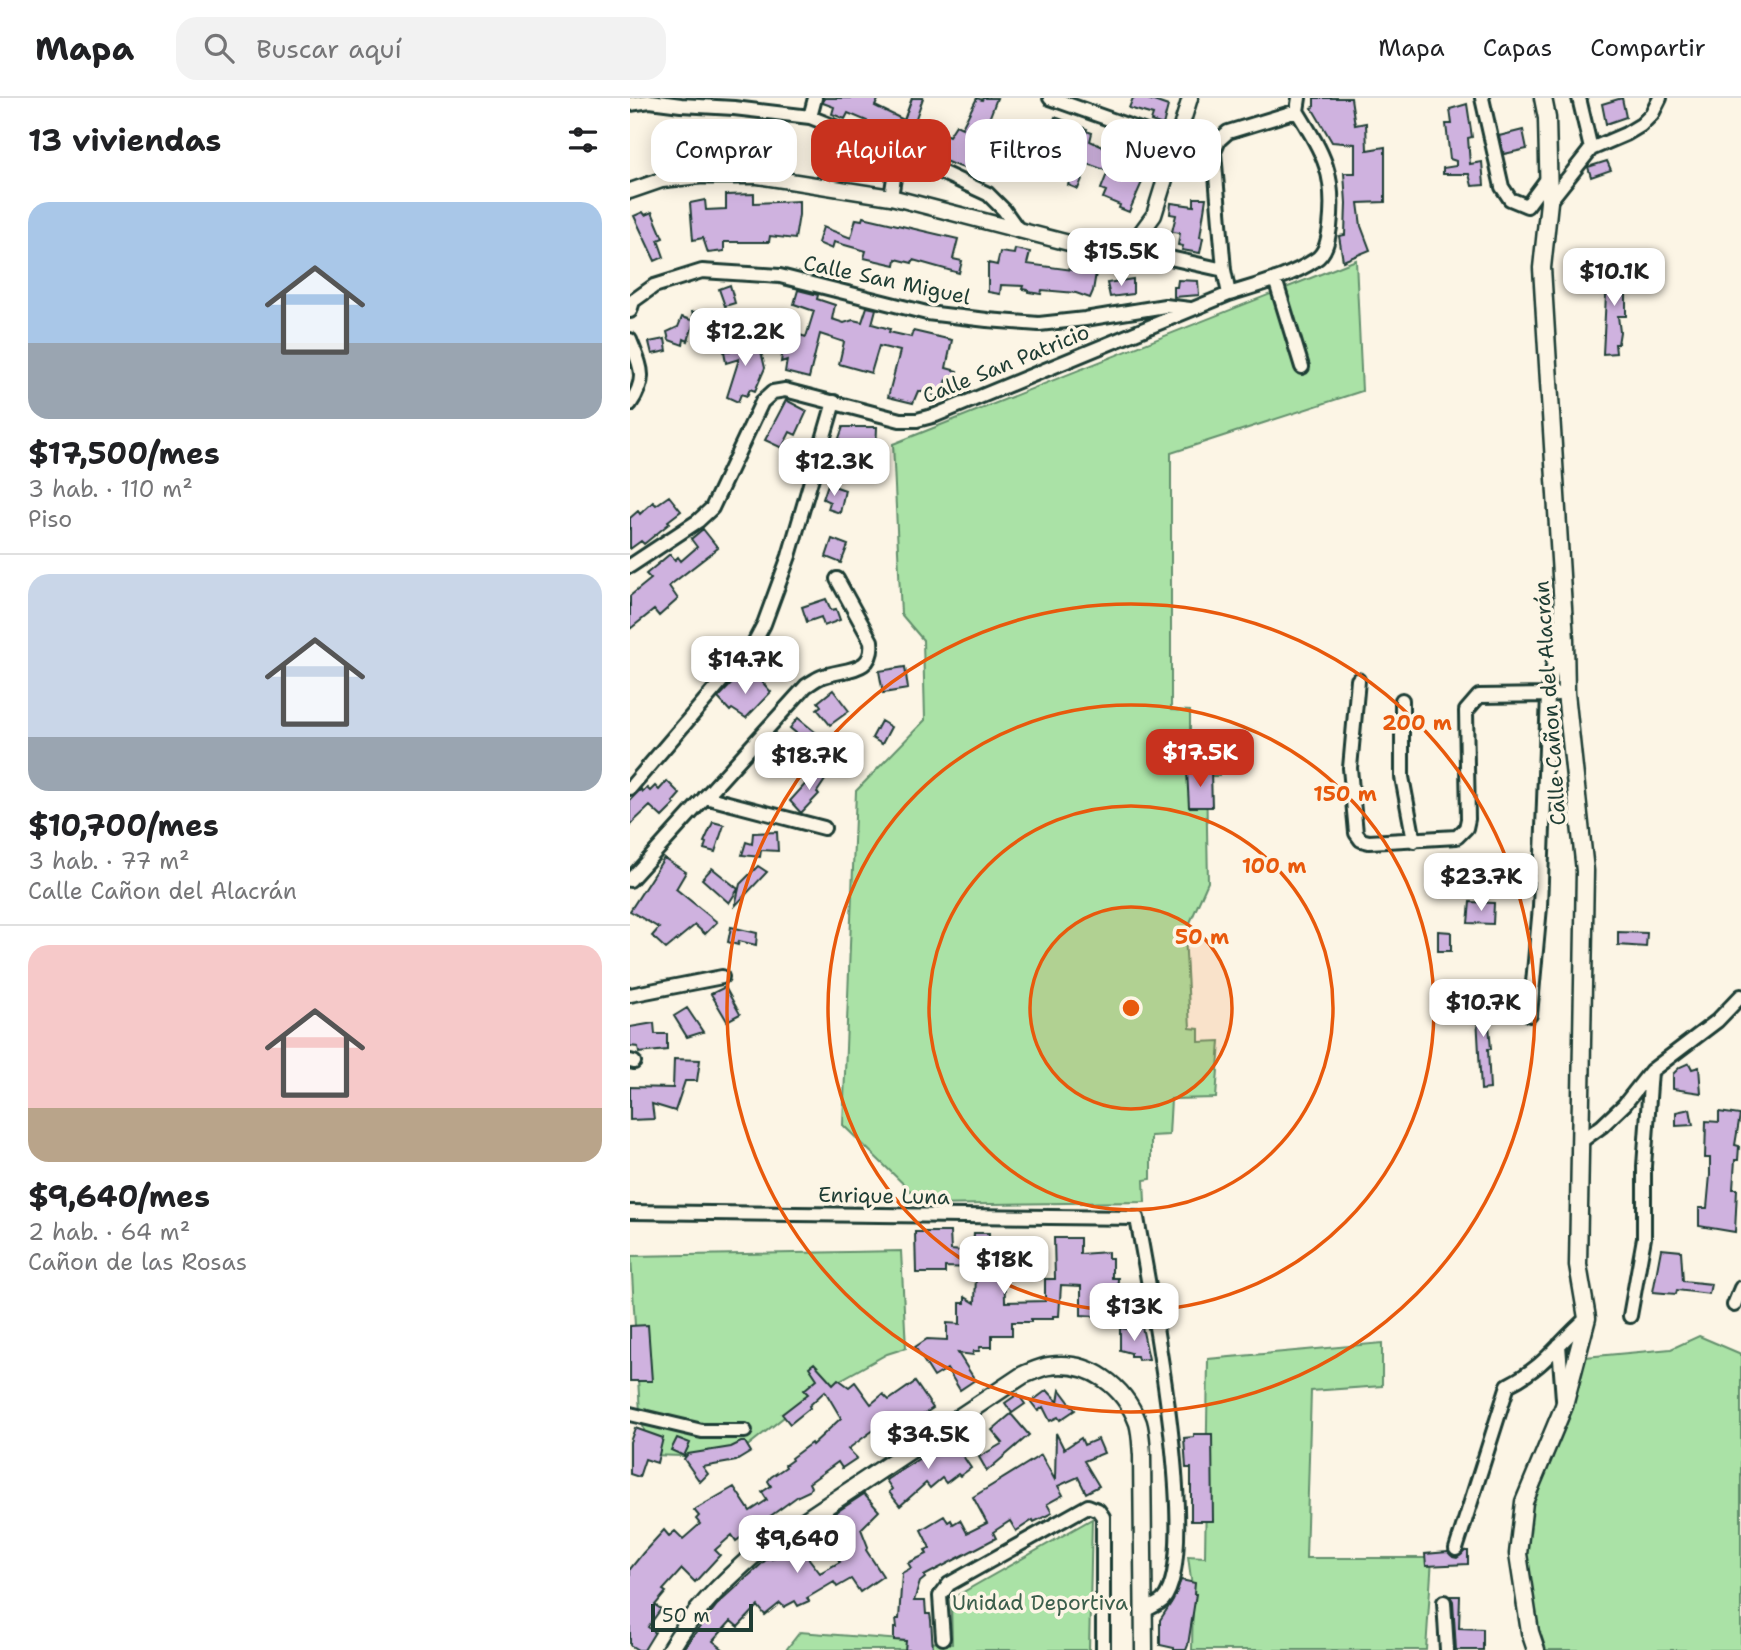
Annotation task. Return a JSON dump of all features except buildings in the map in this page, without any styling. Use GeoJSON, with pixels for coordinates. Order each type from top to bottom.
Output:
{"type":"FeatureCollection","features":[{"type":"Feature","properties":{"kind":"main road","name":"Calle Cañon del Alacrán"},"geometry":{"type":"LineString","coordinates":[[1536,1650],[1530,1633],[1518,1554],[1524,1502],[1564,1406],[1587,1318],[1578,1265],[1585,872],[1566,693],[1542,268],[1549,202],[1547,118],[1543,98]]}},
{"type":"Feature","properties":{"kind":"main road"},"geometry":{"type":"LineString","coordinates":[[670,1650],[696,1612],[756,1553],[1023,1375],[1049,1366],[1080,1367],[1102,1376],[1125,1396],[1139,1425],[1142,1455],[1144,1650]]}},
{"type":"Feature","properties":{"kind":"street"},"geometry":{"type":"LineString","coordinates":[[810,117],[816,98]]}},
{"type":"Feature","properties":{"kind":"street"},"geometry":{"type":"LineString","coordinates":[[1050,98],[1108,119]]}},
{"type":"Feature","properties":{"kind":"street"},"geometry":{"type":"LineString","coordinates":[[1184,119],[1190,98]]}},
{"type":"Feature","properties":{"kind":"street"},"geometry":{"type":"LineString","coordinates":[[1482,98],[1502,187],[1510,199],[1527,206],[1547,179]]}},
{"type":"Feature","properties":{"kind":"street"},"geometry":{"type":"LineString","coordinates":[[1579,98],[1591,149]]}},
{"type":"Feature","properties":{"kind":"street"},"geometry":{"type":"LineString","coordinates":[[1549,202],[1591,149],[1641,125],[1660,98]]}},
{"type":"Feature","properties":{"kind":"street"},"geometry":{"type":"LineString","coordinates":[[630,104],[650,101],[815,119]]}},
{"type":"Feature","properties":{"kind":"street","name":"Calle San Patricio"},"geometry":{"type":"LineString","coordinates":[[630,566],[698,521],[712,508],[762,402],[773,392],[785,390],[900,420],[917,420],[936,415],[1229,294],[1275,279],[1315,260],[1324,252],[1328,240],[1333,202],[1330,177],[1323,154],[1298,105],[1228,132],[1219,140],[1214,152],[1224,270],[1229,294]]}},
{"type":"Feature","properties":{"kind":"street"},"geometry":{"type":"LineString","coordinates":[[630,191],[662,180],[700,176],[758,176],[891,197],[1096,250],[1129,249],[1224,270]]}},
{"type":"Feature","properties":{"kind":"street"},"geometry":{"type":"LineString","coordinates":[[951,177],[988,194],[1019,231]]}},
{"type":"Feature","properties":{"kind":"street"},"geometry":{"type":"LineString","coordinates":[[891,197],[893,182]]}},
{"type":"Feature","properties":{"kind":"street"},"geometry":{"type":"LineString","coordinates":[[1129,249],[1154,215],[1165,182]]}},
{"type":"Feature","properties":{"kind":"street","name":"Calle San Miguel"},"geometry":{"type":"LineString","coordinates":[[630,311],[633,301],[654,286],[702,271],[780,275],[927,313],[987,320],[1039,324],[1165,306],[1191,309]]}},
{"type":"Feature","properties":{"kind":"street"},"geometry":{"type":"LineString","coordinates":[[1275,279],[1302,367]]}},
{"type":"Feature","properties":{"kind":"street"},"geometry":{"type":"LineString","coordinates":[[630,340],[642,370],[640,388],[630,404]]}},
{"type":"Feature","properties":{"kind":"street"},"geometry":{"type":"LineString","coordinates":[[630,788],[754,643],[764,624],[789,556],[834,402]]}},
{"type":"Feature","properties":{"kind":"street"},"geometry":{"type":"LineString","coordinates":[[630,880],[806,686],[820,677],[858,668],[869,660],[871,641],[837,579]]}},
{"type":"Feature","properties":{"kind":"street"},"geometry":{"type":"LineString","coordinates":[[1530,1015],[1540,906],[1548,695],[1555,654],[1565,640]]}},
{"type":"Feature","properties":{"kind":"street"},"geometry":{"type":"LineString","coordinates":[[1358,680],[1350,768],[1356,833],[1362,840],[1369,842],[1457,837],[1466,828],[1466,711],[1479,696],[1566,693]]}},
{"type":"Feature","properties":{"kind":"street"},"geometry":{"type":"LineString","coordinates":[[1402,700],[1402,776],[1414,841]]}},
{"type":"Feature","properties":{"kind":"street"},"geometry":{"type":"LineString","coordinates":[[705,797],[824,828]]}},
{"type":"Feature","properties":{"kind":"street"},"geometry":{"type":"LineString","coordinates":[[630,995],[722,977]]}},
{"type":"Feature","properties":{"kind":"street"},"geometry":{"type":"LineString","coordinates":[[1580,1142],[1624,1105],[1651,1071],[1717,1021],[1741,996]]}},
{"type":"Feature","properties":{"kind":"street"},"geometry":{"type":"LineString","coordinates":[[1630,1316],[1644,1238],[1643,1166],[1651,1071]]}},
{"type":"Feature","properties":{"kind":"street","name":"Enrique Luna"},"geometry":{"type":"LineString","coordinates":[[630,1212],[1137,1218],[1176,1468],[1176,1547],[1171,1582],[1163,1600],[1144,1611]]}},
{"type":"Feature","properties":{"kind":"street"},"geometry":{"type":"LineString","coordinates":[[1734,1305],[1741,1288]]}},
{"type":"Feature","properties":{"kind":"street"},"geometry":{"type":"LineString","coordinates":[[1456,1549],[1508,1385],[1530,1374],[1549,1358],[1568,1334],[1587,1318]]}},
{"type":"Feature","properties":{"kind":"street"},"geometry":{"type":"LineString","coordinates":[[1559,1345],[1564,1406]]}},
{"type":"Feature","properties":{"kind":"street"},"geometry":{"type":"LineString","coordinates":[[630,1414],[702,1431],[744,1431]]}},
{"type":"Feature","properties":{"kind":"street"},"geometry":{"type":"LineString","coordinates":[[943,1638],[940,1597],[949,1584],[1088,1506],[1098,1510],[1103,1517],[1103,1650]]}},
{"type":"Feature","properties":{"kind":"street"},"geometry":{"type":"LineString","coordinates":[[1444,1602],[1447,1650]]}},
{"type":"Feature","properties":{"kind":"green space"},"geometry":{"type":"Polygon","coordinates":[[[1356,260],[1362,391],[1171,453],[1171,710],[1190,711],[1190,732],[1219,735],[1219,776],[1206,776],[1208,882],[1185,934],[1190,1028],[1199,1029],[1199,1042],[1220,1041],[1216,1098],[1171,1099],[1169,1135],[1151,1136],[1151,1179],[1144,1180],[1145,1202],[925,1205],[843,1125],[856,791],[925,720],[923,640],[901,614],[893,444],[1356,260]]]}},
{"type":"Feature","properties":{"kind":"green space"},"geometry":{"type":"Polygon","coordinates":[[[901,1251],[906,1348],[887,1354],[808,1398],[745,1448],[683,1456],[650,1455],[640,1413],[631,1256],[901,1251]]]}},
{"type":"Feature","properties":{"kind":"green space"},"geometry":{"type":"Polygon","coordinates":[[[1699,1336],[1741,1354],[1741,1650],[1536,1650],[1518,1554],[1524,1502],[1575,1361],[1585,1357],[1671,1349],[1699,1336]]]}},
{"type":"Feature","properties":{"kind":"green space"},"geometry":{"type":"Polygon","coordinates":[[[1382,1343],[1382,1386],[1311,1391],[1306,1558],[1432,1558],[1426,1650],[1192,1650],[1193,1594],[1188,1556],[1205,1557],[1208,1359],[1382,1343]]]}},
{"type":"Feature","properties":{"kind":"green space","name":"Unidad Deportiva"},"geometry":{"type":"Polygon","coordinates":[[[1092,1519],[1089,1650],[786,1650],[800,1632],[952,1644],[951,1599],[1092,1519]]]}}]}
